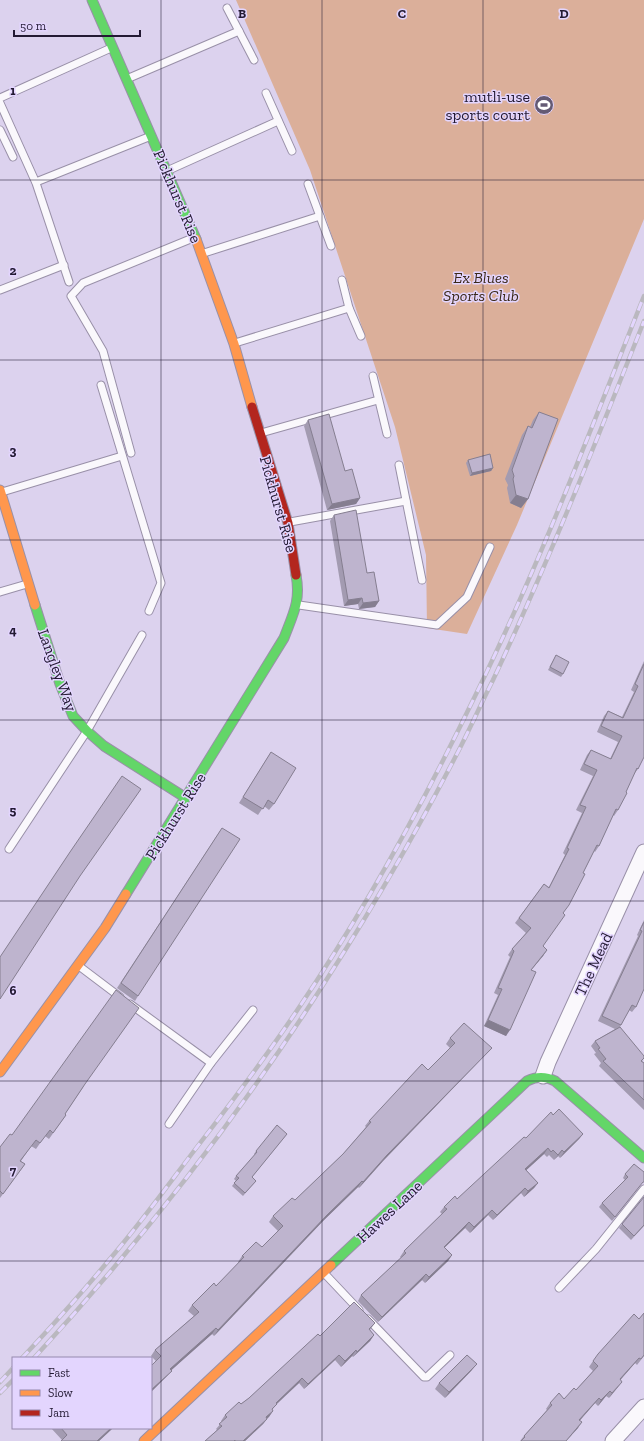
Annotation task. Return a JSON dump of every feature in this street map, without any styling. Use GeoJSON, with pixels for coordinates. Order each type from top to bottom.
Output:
{"type":"FeatureCollection","features":[{"type":"Feature","properties":{"kind":"street","name":"Pickhurst Rise"},"geometry":{"type":"LineString","coordinates":[[2,1066],[105,928],[284,638],[297,604],[298,585],[288,523],[259,433],[234,344],[196,237],[114,47],[92,0]]}},
{"type":"Feature","properties":{"kind":"street","name":"Langley Way"},"geometry":{"type":"LineString","coordinates":[[0,491],[60,684],[73,716],[104,746],[186,798]]}},
{"type":"Feature","properties":{"kind":"street","name":"The Mead"},"geometry":{"type":"LineString","coordinates":[[544,1076],[548,1062],[644,852]]}},
{"type":"Feature","properties":{"kind":"street","name":"Hawes Lane"},"geometry":{"type":"LineString","coordinates":[[144,1441],[528,1081],[538,1076],[544,1076]]}},
{"type":"Feature","properties":{"kind":"street"},"geometry":{"type":"LineString","coordinates":[[544,1076],[555,1081],[644,1158]]}},
{"type":"Feature","properties":{"kind":"street"},"geometry":{"type":"LineString","coordinates":[[613,1441],[644,1407]]}},
{"type":"Feature","properties":{"kind":"lane"},"geometry":{"type":"LineString","coordinates":[[227,8],[254,60]]}},
{"type":"Feature","properties":{"kind":"lane"},"geometry":{"type":"LineString","coordinates":[[128,79],[239,31]]}},
{"type":"Feature","properties":{"kind":"lane"},"geometry":{"type":"LineString","coordinates":[[0,98],[114,47]]}},
{"type":"Feature","properties":{"kind":"lane"},"geometry":{"type":"LineString","coordinates":[[266,93],[292,151]]}},
{"type":"Feature","properties":{"kind":"lane"},"geometry":{"type":"LineString","coordinates":[[0,103],[36,182],[69,282]]}},
{"type":"Feature","properties":{"kind":"lane"},"geometry":{"type":"LineString","coordinates":[[167,170],[278,121]]}},
{"type":"Feature","properties":{"kind":"lane"},"geometry":{"type":"LineString","coordinates":[[0,130],[13,157]]}},
{"type":"Feature","properties":{"kind":"lane"},"geometry":{"type":"LineString","coordinates":[[36,182],[152,135]]}},
{"type":"Feature","properties":{"kind":"lane"},"geometry":{"type":"LineString","coordinates":[[308,184],[331,246]]}},
{"type":"Feature","properties":{"kind":"lane"},"geometry":{"type":"LineString","coordinates":[[201,254],[320,216]]}},
{"type":"Feature","properties":{"kind":"lane"},"geometry":{"type":"LineString","coordinates":[[131,453],[104,351],[71,296],[83,282],[196,237]]}},
{"type":"Feature","properties":{"kind":"lane"},"geometry":{"type":"LineString","coordinates":[[0,290],[64,265]]}},
{"type":"Feature","properties":{"kind":"lane"},"geometry":{"type":"LineString","coordinates":[[342,280],[349,308],[360,336]]}},
{"type":"Feature","properties":{"kind":"lane"},"geometry":{"type":"LineString","coordinates":[[234,344],[349,308]]}},
{"type":"Feature","properties":{"kind":"lane"},"geometry":{"type":"LineString","coordinates":[[373,376],[387,434]]}},
{"type":"Feature","properties":{"kind":"lane"},"geometry":{"type":"LineString","coordinates":[[101,385],[161,583],[149,611]]}},
{"type":"Feature","properties":{"kind":"lane"},"geometry":{"type":"LineString","coordinates":[[259,433],[378,400]]}},
{"type":"Feature","properties":{"kind":"lane"},"geometry":{"type":"LineString","coordinates":[[0,491],[122,456]]}},
{"type":"Feature","properties":{"kind":"lane"},"geometry":{"type":"LineString","coordinates":[[399,465],[422,580]]}},
{"type":"Feature","properties":{"kind":"lane"},"geometry":{"type":"LineString","coordinates":[[288,523],[406,501]]}},
{"type":"Feature","properties":{"kind":"lane"},"geometry":{"type":"LineString","coordinates":[[297,604],[437,625],[467,597],[490,547]]}},
{"type":"Feature","properties":{"kind":"lane"},"geometry":{"type":"LineString","coordinates":[[0,592],[29,583]]}},
{"type":"Feature","properties":{"kind":"lane"},"geometry":{"type":"LineString","coordinates":[[9,849],[87,731],[142,635]]}},
{"type":"Feature","properties":{"kind":"lane"},"geometry":{"type":"LineString","coordinates":[[78,966],[211,1063]]}},
{"type":"Feature","properties":{"kind":"lane"},"geometry":{"type":"LineString","coordinates":[[169,1124],[211,1063],[252,1010]]}},
{"type":"Feature","properties":{"kind":"lane"},"geometry":{"type":"LineString","coordinates":[[559,1288],[596,1249],[644,1189]]}},
{"type":"Feature","properties":{"kind":"lane"},"geometry":{"type":"LineString","coordinates":[[324,1272],[424,1377],[427,1377],[450,1355]]}},
{"type":"Feature","properties":{"kind":"green space","name":"Ex Blues Sports Club"},"geometry":{"type":"Polygon","coordinates":[[[236,0],[644,0],[644,219],[517,525],[467,634],[427,628],[426,555],[395,427],[310,170],[236,0]]]}},
{"type":"Feature","properties":{"kind":"building"},"geometry":{"type":"Polygon","coordinates":[[[539,412],[558,419],[528,499],[516,495],[512,470],[528,426],[532,428],[539,412]]]}},
{"type":"Feature","properties":{"kind":"building"},"geometry":{"type":"Polygon","coordinates":[[[329,414],[345,471],[352,469],[360,498],[332,504],[308,420],[329,414]]]}},
{"type":"Feature","properties":{"kind":"building"},"geometry":{"type":"Polygon","coordinates":[[[490,454],[493,468],[472,473],[468,460],[490,454]]]}},
{"type":"Feature","properties":{"kind":"building"},"geometry":{"type":"Polygon","coordinates":[[[356,510],[367,573],[374,572],[379,601],[363,603],[362,598],[348,600],[334,515],[356,510]]]}},
{"type":"Feature","properties":{"kind":"building"},"geometry":{"type":"Polygon","coordinates":[[[556,655],[569,662],[563,674],[550,667],[556,655]]]}},
{"type":"Feature","properties":{"kind":"building"},"geometry":{"type":"Polygon","coordinates":[[[644,664],[644,757],[638,769],[637,768],[618,810],[616,809],[599,846],[597,845],[583,873],[585,874],[569,905],[563,913],[565,915],[543,946],[547,950],[531,970],[536,972],[510,1030],[488,1020],[502,989],[498,988],[514,951],[512,949],[531,928],[519,918],[544,884],[549,888],[569,849],[567,848],[586,807],[580,805],[597,770],[584,764],[591,750],[611,759],[622,736],[601,726],[608,711],[623,718],[638,686],[635,684],[644,664]]]}},
{"type":"Feature","properties":{"kind":"building"},"geometry":{"type":"Polygon","coordinates":[[[271,752],[296,768],[274,804],[268,800],[263,809],[243,797],[271,752]]]}},
{"type":"Feature","properties":{"kind":"building"},"geometry":{"type":"Polygon","coordinates":[[[122,776],[141,789],[80,876],[0,999],[0,957],[122,776]]]}},
{"type":"Feature","properties":{"kind":"building"},"geometry":{"type":"Polygon","coordinates":[[[222,828],[240,839],[138,996],[121,983],[222,828]]]}},
{"type":"Feature","properties":{"kind":"building"},"geometry":{"type":"Polygon","coordinates":[[[644,922],[644,989],[636,1007],[632,1005],[621,1025],[602,1016],[642,931],[640,930],[644,922]]]}},
{"type":"Feature","properties":{"kind":"building"},"geometry":{"type":"Polygon","coordinates":[[[116,990],[139,1008],[85,1084],[53,1133],[50,1130],[40,1143],[36,1140],[20,1161],[25,1164],[3,1194],[0,1191],[0,1147],[10,1134],[12,1135],[116,990]]]}},
{"type":"Feature","properties":{"kind":"building"},"geometry":{"type":"Polygon","coordinates":[[[464,1023],[492,1048],[387,1155],[363,1182],[362,1181],[327,1215],[218,1330],[216,1328],[170,1369],[172,1371],[152,1389],[152,1365],[161,1356],[155,1350],[199,1312],[192,1305],[214,1283],[216,1286],[244,1257],[242,1256],[256,1242],[262,1247],[283,1226],[273,1216],[292,1198],[295,1200],[343,1154],[371,1122],[369,1121],[422,1064],[428,1070],[455,1043],[450,1038],[464,1023]]]}},
{"type":"Feature","properties":{"kind":"building"},"geometry":{"type":"Polygon","coordinates":[[[620,1027],[644,1056],[641,1061],[644,1063],[644,1100],[603,1061],[606,1059],[598,1049],[600,1048],[595,1041],[620,1027]]]}},
{"type":"Feature","properties":{"kind":"building"},"geometry":{"type":"Polygon","coordinates":[[[559,1109],[583,1134],[564,1152],[562,1150],[558,1155],[553,1150],[551,1152],[548,1148],[525,1169],[538,1183],[528,1191],[525,1188],[497,1215],[492,1210],[474,1227],[469,1222],[444,1247],[452,1255],[429,1277],[426,1274],[382,1317],[361,1295],[406,1253],[404,1251],[447,1209],[444,1207],[455,1196],[457,1199],[524,1137],[526,1138],[551,1112],[553,1115],[559,1109]]]}},
{"type":"Feature","properties":{"kind":"building"},"geometry":{"type":"Polygon","coordinates":[[[277,1125],[287,1134],[252,1177],[256,1181],[245,1193],[234,1183],[239,1178],[236,1176],[257,1152],[256,1151],[277,1125]]]}},
{"type":"Feature","properties":{"kind":"building"},"geometry":{"type":"Polygon","coordinates":[[[634,1164],[644,1172],[644,1182],[615,1217],[602,1203],[628,1177],[625,1174],[634,1164]]]}},
{"type":"Feature","properties":{"kind":"building"},"geometry":{"type":"Polygon","coordinates":[[[644,1197],[644,1225],[634,1236],[622,1224],[644,1197]]]}},
{"type":"Feature","properties":{"kind":"building"},"geometry":{"type":"Polygon","coordinates":[[[354,1302],[375,1323],[369,1329],[374,1335],[357,1352],[356,1350],[345,1361],[339,1355],[308,1384],[302,1378],[276,1403],[277,1404],[272,1409],[273,1411],[266,1417],[267,1419],[243,1441],[205,1441],[222,1426],[219,1424],[227,1417],[225,1415],[239,1402],[241,1404],[249,1398],[318,1334],[320,1336],[354,1302]]]}},
{"type":"Feature","properties":{"kind":"building"},"geometry":{"type":"Polygon","coordinates":[[[644,1313],[644,1355],[641,1359],[639,1358],[620,1379],[622,1382],[612,1393],[610,1391],[601,1400],[599,1398],[579,1420],[582,1422],[566,1441],[521,1441],[552,1405],[550,1403],[559,1393],[564,1399],[574,1388],[576,1390],[598,1366],[593,1361],[634,1314],[639,1319],[644,1313]]]}},
{"type":"Feature","properties":{"kind":"building"},"geometry":{"type":"Polygon","coordinates":[[[467,1355],[477,1364],[449,1392],[439,1383],[467,1355]]]}},
{"type":"Feature","properties":{"kind":"building"},"geometry":{"type":"Polygon","coordinates":[[[62,1429],[110,1429],[97,1441],[61,1441],[67,1435],[62,1429]]]}},
{"type":"Feature","properties":{"kind":"railway"},"geometry":{"type":"LineString","coordinates":[[23,1357],[77,1298],[120,1246],[154,1204],[235,1097],[296,1012],[370,895],[415,815],[457,733],[500,643],[544,545],[644,296]]}},
{"type":"Feature","properties":{"kind":"railway"},"geometry":{"type":"LineString","coordinates":[[35,1357],[96,1288],[156,1216],[213,1142],[268,1067],[370,910],[417,829],[461,746],[493,680],[590,457],[644,321]]}},
{"type":"Feature","properties":{"kind":"railway"},"geometry":{"type":"LineString","coordinates":[[0,1382],[12,1369]]}},
{"type":"Feature","properties":{"kind":"railway"},"geometry":{"type":"LineString","coordinates":[[0,1393],[12,1381]]}},
{"type":"Feature","properties":{"kind":"traffic: fast"},"geometry":{"type":"LineString","coordinates":[[92,0],[196,239]]}},
{"type":"Feature","properties":{"kind":"traffic: fast"},"geometry":{"type":"LineString","coordinates":[[126,894],[284,638],[297,600],[298,592],[296,575]]}},
{"type":"Feature","properties":{"kind":"traffic: fast"},"geometry":{"type":"LineString","coordinates":[[35,605],[60,684],[73,716],[104,746],[186,798]]}},
{"type":"Feature","properties":{"kind":"traffic: fast"},"geometry":{"type":"LineString","coordinates":[[331,1265],[527,1081],[531,1079],[541,1077],[555,1081],[644,1158]]}},
{"type":"Feature","properties":{"kind":"traffic: slow"},"geometry":{"type":"LineString","coordinates":[[196,239],[234,344],[252,407]]}},
{"type":"Feature","properties":{"kind":"traffic: slow"},"geometry":{"type":"LineString","coordinates":[[0,490],[35,605]]}},
{"type":"Feature","properties":{"kind":"traffic: slow"},"geometry":{"type":"LineString","coordinates":[[0,1072],[105,928],[126,894]]}},
{"type":"Feature","properties":{"kind":"traffic: slow"},"geometry":{"type":"LineString","coordinates":[[144,1441],[331,1265]]}},
{"type":"Feature","properties":{"kind":"traffic: jam"},"geometry":{"type":"LineString","coordinates":[[252,407],[288,523],[296,575]]}},
{"type":"Feature","properties":{"kind":"place","name":"mutli-use sports court"},"geometry":{"type":"Point","coordinates":[544,105]}}]}
